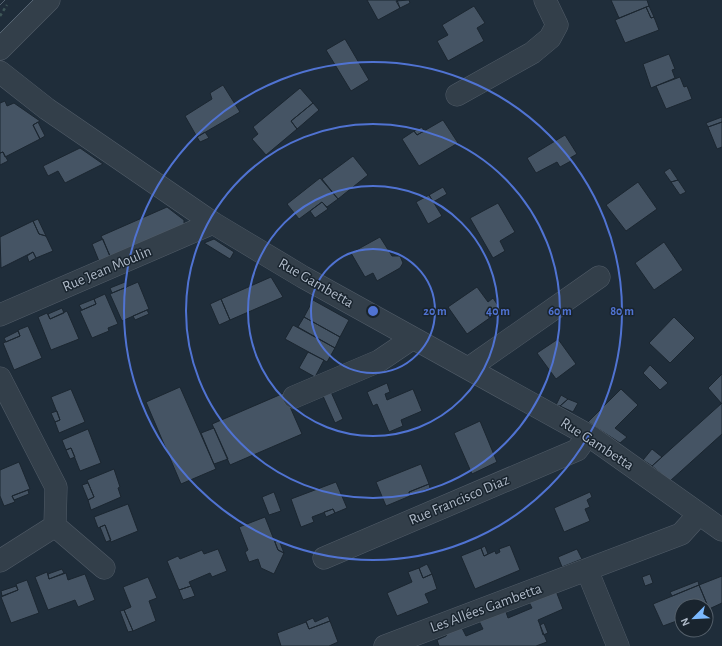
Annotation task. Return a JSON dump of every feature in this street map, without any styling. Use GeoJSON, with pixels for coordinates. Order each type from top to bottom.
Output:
{"type":"FeatureCollection","features":[{"type":"Feature","properties":{"kind":"street"},"geometry":{"type":"LineString","coordinates":[[0,49],[49,0]]}},
{"type":"Feature","properties":{"kind":"street"},"geometry":{"type":"LineString","coordinates":[[457,95],[532,53],[550,38],[557,25],[545,0]]}},
{"type":"Feature","properties":{"kind":"street","name":"Rue Gambetta"},"geometry":{"type":"LineString","coordinates":[[0,72],[47,109],[214,223],[303,277],[588,435],[722,530]]}},
{"type":"Feature","properties":{"kind":"street","name":"Rue Jean Moulin"},"geometry":{"type":"LineString","coordinates":[[0,316],[214,223]]}},
{"type":"Feature","properties":{"kind":"street"},"geometry":{"type":"LineString","coordinates":[[469,368],[598,277]]}},
{"type":"Feature","properties":{"kind":"street"},"geometry":{"type":"LineString","coordinates":[[294,397],[379,361],[414,338]]}},
{"type":"Feature","properties":{"kind":"street"},"geometry":{"type":"LineString","coordinates":[[0,378],[56,487],[56,526],[104,568]]}},
{"type":"Feature","properties":{"kind":"street","name":"Rue Francisco Diaz"},"geometry":{"type":"LineString","coordinates":[[324,558],[577,450],[588,435]]}},
{"type":"Feature","properties":{"kind":"street","name":"Les Allées Gambetta"},"geometry":{"type":"LineString","coordinates":[[385,646],[681,534],[700,514]]}},
{"type":"Feature","properties":{"kind":"street"},"geometry":{"type":"LineString","coordinates":[[0,561],[56,526]]}},
{"type":"Feature","properties":{"kind":"street"},"geometry":{"type":"LineString","coordinates":[[588,570],[618,646]]}},
{"type":"Feature","properties":{"kind":"path"},"geometry":{"type":"LineString","coordinates":[[0,16],[7,5]]}},
{"type":"Feature","properties":{"kind":"building"},"geometry":{"type":"Polygon","coordinates":[[[367,0],[397,0],[400,8],[378,20],[367,0]]]}},
{"type":"Feature","properties":{"kind":"building"},"geometry":{"type":"Polygon","coordinates":[[[409,0],[410,3],[400,8],[396,1],[409,0]]]}},
{"type":"Feature","properties":{"kind":"building"},"geometry":{"type":"Polygon","coordinates":[[[611,0],[647,0],[649,6],[619,18],[611,0]]]}},
{"type":"Feature","properties":{"kind":"building"},"geometry":{"type":"Polygon","coordinates":[[[474,6],[485,23],[477,28],[484,41],[448,61],[437,41],[448,35],[442,25],[474,6]]]}},
{"type":"Feature","properties":{"kind":"building"},"geometry":{"type":"Polygon","coordinates":[[[649,6],[654,17],[651,18],[646,7],[649,6]]]}},
{"type":"Feature","properties":{"kind":"building"},"geometry":{"type":"Polygon","coordinates":[[[646,7],[651,18],[654,17],[659,30],[625,43],[615,20],[646,7]]]}},
{"type":"Feature","properties":{"kind":"building"},"geometry":{"type":"Polygon","coordinates":[[[345,39],[369,80],[351,91],[326,50],[345,39]]]}},
{"type":"Feature","properties":{"kind":"building"},"geometry":{"type":"Polygon","coordinates":[[[669,54],[675,69],[672,70],[675,78],[651,88],[643,64],[669,54]]]}},
{"type":"Feature","properties":{"kind":"building"},"geometry":{"type":"Polygon","coordinates":[[[680,77],[684,87],[687,86],[692,99],[666,109],[656,86],[680,77]]]}},
{"type":"Feature","properties":{"kind":"building"},"geometry":{"type":"Polygon","coordinates":[[[223,85],[240,112],[197,137],[185,116],[212,99],[210,93],[223,85]]]}},
{"type":"Feature","properties":{"kind":"building"},"geometry":{"type":"Polygon","coordinates":[[[300,88],[313,103],[291,121],[297,129],[266,155],[252,139],[258,134],[253,127],[300,88]]]}},
{"type":"Feature","properties":{"kind":"building"},"geometry":{"type":"Polygon","coordinates":[[[5,101],[7,106],[14,103],[40,121],[33,125],[40,139],[5,157],[3,152],[0,153],[0,103],[5,101]]]}},
{"type":"Feature","properties":{"kind":"building"},"geometry":{"type":"Polygon","coordinates":[[[313,103],[319,110],[297,129],[291,121],[313,103]]]}},
{"type":"Feature","properties":{"kind":"building"},"geometry":{"type":"Polygon","coordinates":[[[722,117],[722,122],[708,127],[706,123],[722,117]]]}},
{"type":"Feature","properties":{"kind":"building"},"geometry":{"type":"Polygon","coordinates":[[[443,120],[458,143],[419,166],[402,139],[414,131],[417,135],[443,120]]]}},
{"type":"Feature","properties":{"kind":"building"},"geometry":{"type":"Polygon","coordinates":[[[38,122],[45,136],[40,139],[33,125],[38,122]]]}},
{"type":"Feature","properties":{"kind":"building"},"geometry":{"type":"Polygon","coordinates":[[[722,122],[722,147],[717,149],[708,127],[722,122]]]}},
{"type":"Feature","properties":{"kind":"building"},"geometry":{"type":"Polygon","coordinates":[[[422,127],[424,131],[417,135],[414,131],[422,127]]]}},
{"type":"Feature","properties":{"kind":"building"},"geometry":{"type":"Polygon","coordinates":[[[205,132],[209,138],[200,142],[197,137],[205,132]]]}},
{"type":"Feature","properties":{"kind":"building"},"geometry":{"type":"Polygon","coordinates":[[[565,135],[577,154],[570,158],[571,161],[560,167],[557,162],[536,173],[527,158],[565,135]]]}},
{"type":"Feature","properties":{"kind":"building"},"geometry":{"type":"Polygon","coordinates":[[[80,148],[103,164],[65,183],[58,171],[48,176],[43,166],[80,148]]]}},
{"type":"Feature","properties":{"kind":"building"},"geometry":{"type":"Polygon","coordinates":[[[3,152],[8,161],[0,165],[0,153],[3,152]]]}},
{"type":"Feature","properties":{"kind":"building"},"geometry":{"type":"Polygon","coordinates":[[[353,156],[368,175],[338,199],[322,179],[353,156]]]}},
{"type":"Feature","properties":{"kind":"building"},"geometry":{"type":"Polygon","coordinates":[[[670,168],[678,180],[671,182],[664,172],[670,168]]]}},
{"type":"Feature","properties":{"kind":"building"},"geometry":{"type":"Polygon","coordinates":[[[320,178],[338,199],[327,207],[322,202],[299,219],[287,204],[320,178]]]}},
{"type":"Feature","properties":{"kind":"building"},"geometry":{"type":"Polygon","coordinates":[[[678,180],[686,192],[680,195],[671,182],[678,180]]]}},
{"type":"Feature","properties":{"kind":"building"},"geometry":{"type":"Polygon","coordinates":[[[638,182],[657,209],[626,231],[606,205],[638,182]]]}},
{"type":"Feature","properties":{"kind":"building"},"geometry":{"type":"Polygon","coordinates":[[[443,187],[447,194],[433,202],[429,195],[443,187]]]}},
{"type":"Feature","properties":{"kind":"building"},"geometry":{"type":"Polygon","coordinates":[[[429,195],[442,216],[428,224],[416,202],[429,195]]]}},
{"type":"Feature","properties":{"kind":"building"},"geometry":{"type":"Polygon","coordinates":[[[322,202],[328,209],[315,218],[310,211],[322,202]]]}},
{"type":"Feature","properties":{"kind":"building"},"geometry":{"type":"Polygon","coordinates":[[[498,203],[515,232],[500,241],[505,251],[493,258],[470,218],[498,203]]]}},
{"type":"Feature","properties":{"kind":"building"},"geometry":{"type":"Polygon","coordinates":[[[167,207],[184,220],[184,229],[112,260],[101,236],[167,207]]]}},
{"type":"Feature","properties":{"kind":"building"},"geometry":{"type":"Polygon","coordinates":[[[38,219],[46,236],[39,234],[33,221],[38,219]]]}},
{"type":"Feature","properties":{"kind":"building"},"geometry":{"type":"Polygon","coordinates":[[[33,221],[39,234],[46,236],[53,251],[36,258],[33,252],[1,268],[0,237],[33,221]]]}},
{"type":"Feature","properties":{"kind":"building"},"geometry":{"type":"Polygon","coordinates":[[[380,237],[392,256],[400,256],[403,263],[400,268],[377,281],[373,273],[365,277],[351,253],[380,237]]]}},
{"type":"Feature","properties":{"kind":"building"},"geometry":{"type":"Polygon","coordinates":[[[103,239],[112,262],[101,266],[92,244],[103,239]]]}},
{"type":"Feature","properties":{"kind":"building"},"geometry":{"type":"Polygon","coordinates":[[[214,239],[234,252],[230,259],[204,243],[214,239]]]}},
{"type":"Feature","properties":{"kind":"building"},"geometry":{"type":"Polygon","coordinates":[[[664,242],[683,270],[654,290],[635,263],[664,242]]]}},
{"type":"Feature","properties":{"kind":"building"},"geometry":{"type":"Polygon","coordinates":[[[33,252],[36,258],[29,262],[27,256],[33,252]]]}},
{"type":"Feature","properties":{"kind":"building"},"geometry":{"type":"Polygon","coordinates":[[[271,277],[283,297],[230,320],[221,299],[271,277]]]}},
{"type":"Feature","properties":{"kind":"building"},"geometry":{"type":"Polygon","coordinates":[[[125,282],[127,287],[112,293],[110,288],[125,282]]]}},
{"type":"Feature","properties":{"kind":"building"},"geometry":{"type":"Polygon","coordinates":[[[138,282],[149,309],[122,321],[110,294],[138,282]]]}},
{"type":"Feature","properties":{"kind":"building"},"geometry":{"type":"Polygon","coordinates":[[[477,287],[488,302],[493,298],[501,310],[467,334],[448,307],[477,287]]]}},
{"type":"Feature","properties":{"kind":"building"},"geometry":{"type":"Polygon","coordinates":[[[105,294],[118,324],[108,328],[109,331],[92,338],[80,311],[96,304],[94,299],[105,294]]]}},
{"type":"Feature","properties":{"kind":"building"},"geometry":{"type":"Polygon","coordinates":[[[94,299],[96,304],[82,310],[79,305],[94,299]]]}},
{"type":"Feature","properties":{"kind":"building"},"geometry":{"type":"Polygon","coordinates":[[[221,299],[230,320],[219,325],[210,304],[221,299]]]}},
{"type":"Feature","properties":{"kind":"building"},"geometry":{"type":"Polygon","coordinates":[[[313,300],[349,320],[340,337],[304,317],[313,300]]]}},
{"type":"Feature","properties":{"kind":"building"},"geometry":{"type":"Polygon","coordinates":[[[62,308],[64,313],[50,319],[48,314],[62,308]]]}},
{"type":"Feature","properties":{"kind":"building"},"geometry":{"type":"Polygon","coordinates":[[[147,310],[149,314],[135,320],[133,316],[147,310]]]}},
{"type":"Feature","properties":{"kind":"building"},"geometry":{"type":"Polygon","coordinates":[[[67,311],[79,339],[51,350],[38,317],[47,313],[50,319],[67,311]]]}},
{"type":"Feature","properties":{"kind":"building"},"geometry":{"type":"Polygon","coordinates":[[[304,317],[340,337],[335,348],[298,327],[304,317]]]}},
{"type":"Feature","properties":{"kind":"building"},"geometry":{"type":"Polygon","coordinates":[[[674,317],[695,338],[670,363],[649,343],[674,317]]]}},
{"type":"Feature","properties":{"kind":"building"},"geometry":{"type":"Polygon","coordinates":[[[293,325],[335,348],[327,362],[285,339],[293,325]]]}},
{"type":"Feature","properties":{"kind":"building"},"geometry":{"type":"Polygon","coordinates":[[[28,326],[42,358],[14,370],[3,343],[20,336],[18,330],[28,326]]]}},
{"type":"Feature","properties":{"kind":"building"},"geometry":{"type":"Polygon","coordinates":[[[18,331],[20,336],[6,342],[4,338],[18,331]]]}},
{"type":"Feature","properties":{"kind":"building"},"geometry":{"type":"Polygon","coordinates":[[[558,339],[576,364],[556,379],[537,353],[558,339]]]}},
{"type":"Feature","properties":{"kind":"building"},"geometry":{"type":"Polygon","coordinates":[[[308,352],[324,360],[315,377],[299,368],[308,352]]]}},
{"type":"Feature","properties":{"kind":"building"},"geometry":{"type":"Polygon","coordinates":[[[650,365],[668,383],[660,390],[643,373],[650,365]]]}},
{"type":"Feature","properties":{"kind":"building"},"geometry":{"type":"Polygon","coordinates":[[[722,374],[722,404],[708,388],[722,374]]]}},
{"type":"Feature","properties":{"kind":"building"},"geometry":{"type":"Polygon","coordinates":[[[387,383],[390,392],[385,394],[387,400],[413,389],[422,411],[401,420],[403,426],[389,432],[377,404],[373,406],[367,392],[387,383]]]}},
{"type":"Feature","properties":{"kind":"building"},"geometry":{"type":"Polygon","coordinates":[[[180,387],[216,469],[181,484],[146,402],[180,387]]]}},
{"type":"Feature","properties":{"kind":"building"},"geometry":{"type":"Polygon","coordinates":[[[71,389],[85,422],[59,433],[55,422],[60,420],[51,397],[71,389]]]}},
{"type":"Feature","properties":{"kind":"building"},"geometry":{"type":"Polygon","coordinates":[[[621,389],[638,405],[615,428],[627,437],[620,443],[588,422],[621,389]]]}},
{"type":"Feature","properties":{"kind":"building"},"geometry":{"type":"Polygon","coordinates":[[[331,392],[343,419],[335,423],[323,396],[331,392]]]}},
{"type":"Feature","properties":{"kind":"building"},"geometry":{"type":"Polygon","coordinates":[[[284,393],[302,434],[230,465],[212,424],[284,393]]]}},
{"type":"Feature","properties":{"kind":"building"},"geometry":{"type":"Polygon","coordinates":[[[561,395],[568,399],[560,406],[556,405],[561,395]]]}},
{"type":"Feature","properties":{"kind":"building"},"geometry":{"type":"Polygon","coordinates":[[[568,399],[578,403],[573,412],[560,406],[568,399]]]}},
{"type":"Feature","properties":{"kind":"building"},"geometry":{"type":"Polygon","coordinates":[[[722,403],[722,434],[670,481],[652,466],[722,403]]]}},
{"type":"Feature","properties":{"kind":"building"},"geometry":{"type":"Polygon","coordinates":[[[57,411],[60,420],[55,422],[51,413],[57,411]]]}},
{"type":"Feature","properties":{"kind":"building"},"geometry":{"type":"Polygon","coordinates":[[[480,421],[497,462],[472,474],[454,433],[480,421]]]}},
{"type":"Feature","properties":{"kind":"building"},"geometry":{"type":"Polygon","coordinates":[[[214,428],[228,459],[214,464],[201,433],[214,428]]]}},
{"type":"Feature","properties":{"kind":"building"},"geometry":{"type":"Polygon","coordinates":[[[88,429],[101,463],[80,471],[71,448],[66,450],[62,440],[88,429]]]}},
{"type":"Feature","properties":{"kind":"building"},"geometry":{"type":"Polygon","coordinates":[[[71,448],[75,457],[70,459],[66,450],[71,448]]]}},
{"type":"Feature","properties":{"kind":"building"},"geometry":{"type":"Polygon","coordinates":[[[652,449],[662,457],[652,466],[643,460],[652,449]]]}},
{"type":"Feature","properties":{"kind":"building"},"geometry":{"type":"Polygon","coordinates":[[[19,462],[30,489],[12,496],[15,502],[4,506],[0,496],[0,470],[19,462]]]}},
{"type":"Feature","properties":{"kind":"building"},"geometry":{"type":"Polygon","coordinates":[[[421,464],[429,484],[409,492],[410,496],[386,506],[376,482],[421,464]]]}},
{"type":"Feature","properties":{"kind":"building"},"geometry":{"type":"Polygon","coordinates":[[[114,469],[120,487],[118,488],[121,497],[91,510],[88,500],[94,497],[87,480],[114,469]]]}},
{"type":"Feature","properties":{"kind":"building"},"geometry":{"type":"Polygon","coordinates":[[[336,482],[347,508],[335,513],[333,509],[312,517],[314,522],[301,527],[291,499],[336,482]]]}},
{"type":"Feature","properties":{"kind":"building"},"geometry":{"type":"Polygon","coordinates":[[[88,483],[94,497],[88,500],[82,485],[88,483]]]}},
{"type":"Feature","properties":{"kind":"building"},"geometry":{"type":"Polygon","coordinates":[[[429,484],[430,488],[410,496],[409,492],[429,484]]]}},
{"type":"Feature","properties":{"kind":"building"},"geometry":{"type":"Polygon","coordinates":[[[28,490],[29,494],[14,500],[12,496],[28,490]]]}},
{"type":"Feature","properties":{"kind":"building"},"geometry":{"type":"Polygon","coordinates":[[[274,492],[281,511],[269,515],[262,497],[274,492]]]}},
{"type":"Feature","properties":{"kind":"building"},"geometry":{"type":"Polygon","coordinates":[[[590,492],[592,497],[587,500],[590,507],[585,509],[590,521],[564,532],[554,508],[590,492]]]}},
{"type":"Feature","properties":{"kind":"building"},"geometry":{"type":"Polygon","coordinates":[[[128,504],[138,531],[111,542],[105,525],[98,528],[94,517],[128,504]]]}},
{"type":"Feature","properties":{"kind":"building"},"geometry":{"type":"Polygon","coordinates":[[[333,509],[335,513],[326,517],[324,512],[333,509]]]}},
{"type":"Feature","properties":{"kind":"building"},"geometry":{"type":"Polygon","coordinates":[[[265,517],[278,550],[284,553],[274,574],[261,568],[258,559],[249,562],[245,552],[248,550],[239,527],[265,517]]]}},
{"type":"Feature","properties":{"kind":"building"},"geometry":{"type":"Polygon","coordinates":[[[105,525],[111,540],[106,542],[100,527],[105,525]]]}},
{"type":"Feature","properties":{"kind":"building"},"geometry":{"type":"Polygon","coordinates":[[[279,540],[284,553],[278,550],[275,542],[279,540]]]}},
{"type":"Feature","properties":{"kind":"building"},"geometry":{"type":"Polygon","coordinates":[[[510,545],[520,570],[475,589],[461,556],[481,548],[484,556],[495,551],[496,554],[500,552],[499,549],[510,545]]]}},
{"type":"Feature","properties":{"kind":"building"},"geometry":{"type":"Polygon","coordinates":[[[485,546],[488,554],[484,556],[481,548],[485,546]]]}},
{"type":"Feature","properties":{"kind":"building"},"geometry":{"type":"Polygon","coordinates":[[[218,549],[227,571],[212,577],[210,573],[189,582],[191,586],[179,590],[167,561],[178,556],[180,559],[202,550],[204,554],[218,549]]]}},
{"type":"Feature","properties":{"kind":"building"},"geometry":{"type":"Polygon","coordinates":[[[577,549],[582,559],[562,567],[558,557],[577,549]]]}},
{"type":"Feature","properties":{"kind":"building"},"geometry":{"type":"Polygon","coordinates":[[[427,564],[432,574],[423,578],[419,568],[427,564]]]}},
{"type":"Feature","properties":{"kind":"building"},"geometry":{"type":"Polygon","coordinates":[[[419,568],[423,578],[432,574],[437,589],[425,594],[429,603],[397,616],[387,593],[412,582],[408,572],[419,568]]]}},
{"type":"Feature","properties":{"kind":"building"},"geometry":{"type":"Polygon","coordinates":[[[62,569],[64,573],[49,579],[48,574],[62,569]]]}},
{"type":"Feature","properties":{"kind":"building"},"geometry":{"type":"Polygon","coordinates":[[[47,572],[49,579],[66,573],[68,580],[85,574],[95,600],[78,607],[75,600],[48,610],[35,577],[47,572]]]}},
{"type":"Feature","properties":{"kind":"building"},"geometry":{"type":"Polygon","coordinates":[[[650,574],[653,583],[645,586],[642,577],[650,574]]]}},
{"type":"Feature","properties":{"kind":"building"},"geometry":{"type":"Polygon","coordinates":[[[722,576],[722,603],[714,607],[714,598],[704,598],[699,585],[722,576]]]}},
{"type":"Feature","properties":{"kind":"building"},"geometry":{"type":"Polygon","coordinates":[[[148,577],[157,598],[149,601],[156,621],[133,631],[124,610],[131,607],[123,587],[148,577]]]}},
{"type":"Feature","properties":{"kind":"building"},"geometry":{"type":"Polygon","coordinates":[[[27,580],[39,613],[11,623],[1,597],[18,590],[16,584],[27,580]]]}},
{"type":"Feature","properties":{"kind":"building"},"geometry":{"type":"Polygon","coordinates":[[[698,581],[699,585],[672,596],[670,592],[698,581]]]}},
{"type":"Feature","properties":{"kind":"building"},"geometry":{"type":"Polygon","coordinates":[[[699,585],[704,598],[674,598],[674,622],[663,626],[653,604],[699,585]]]}},
{"type":"Feature","properties":{"kind":"building"},"geometry":{"type":"Polygon","coordinates":[[[16,586],[18,590],[2,596],[1,591],[16,586]]]}},
{"type":"Feature","properties":{"kind":"building"},"geometry":{"type":"Polygon","coordinates":[[[191,586],[195,596],[183,600],[179,590],[191,586]]]}},
{"type":"Feature","properties":{"kind":"building"},"geometry":{"type":"Polygon","coordinates":[[[556,591],[563,609],[538,620],[547,642],[536,646],[439,646],[437,640],[446,636],[448,631],[461,626],[466,636],[483,629],[478,619],[506,612],[508,618],[532,608],[529,602],[556,591]]]}},
{"type":"Feature","properties":{"kind":"building"},"geometry":{"type":"Polygon","coordinates":[[[124,610],[133,631],[128,632],[120,611],[124,610]]]}},
{"type":"Feature","properties":{"kind":"building"},"geometry":{"type":"Polygon","coordinates":[[[328,616],[330,621],[309,629],[306,621],[313,618],[315,622],[328,616]]]}},
{"type":"Feature","properties":{"kind":"building"},"geometry":{"type":"Polygon","coordinates":[[[330,621],[338,642],[329,646],[281,646],[277,633],[306,622],[309,629],[330,621]]]}},
{"type":"Feature","properties":{"kind":"building"},"geometry":{"type":"Polygon","coordinates":[[[544,623],[548,633],[543,635],[540,625],[544,623]]]}},
{"type":"Feature","properties":{"kind":"tram line"},"geometry":{"type":"LineString","coordinates":[[0,5],[5,0]]}},
{"type":"Feature","properties":{"kind":"tram line"},"geometry":{"type":"LineString","coordinates":[[0,33],[33,0]]}}]}
